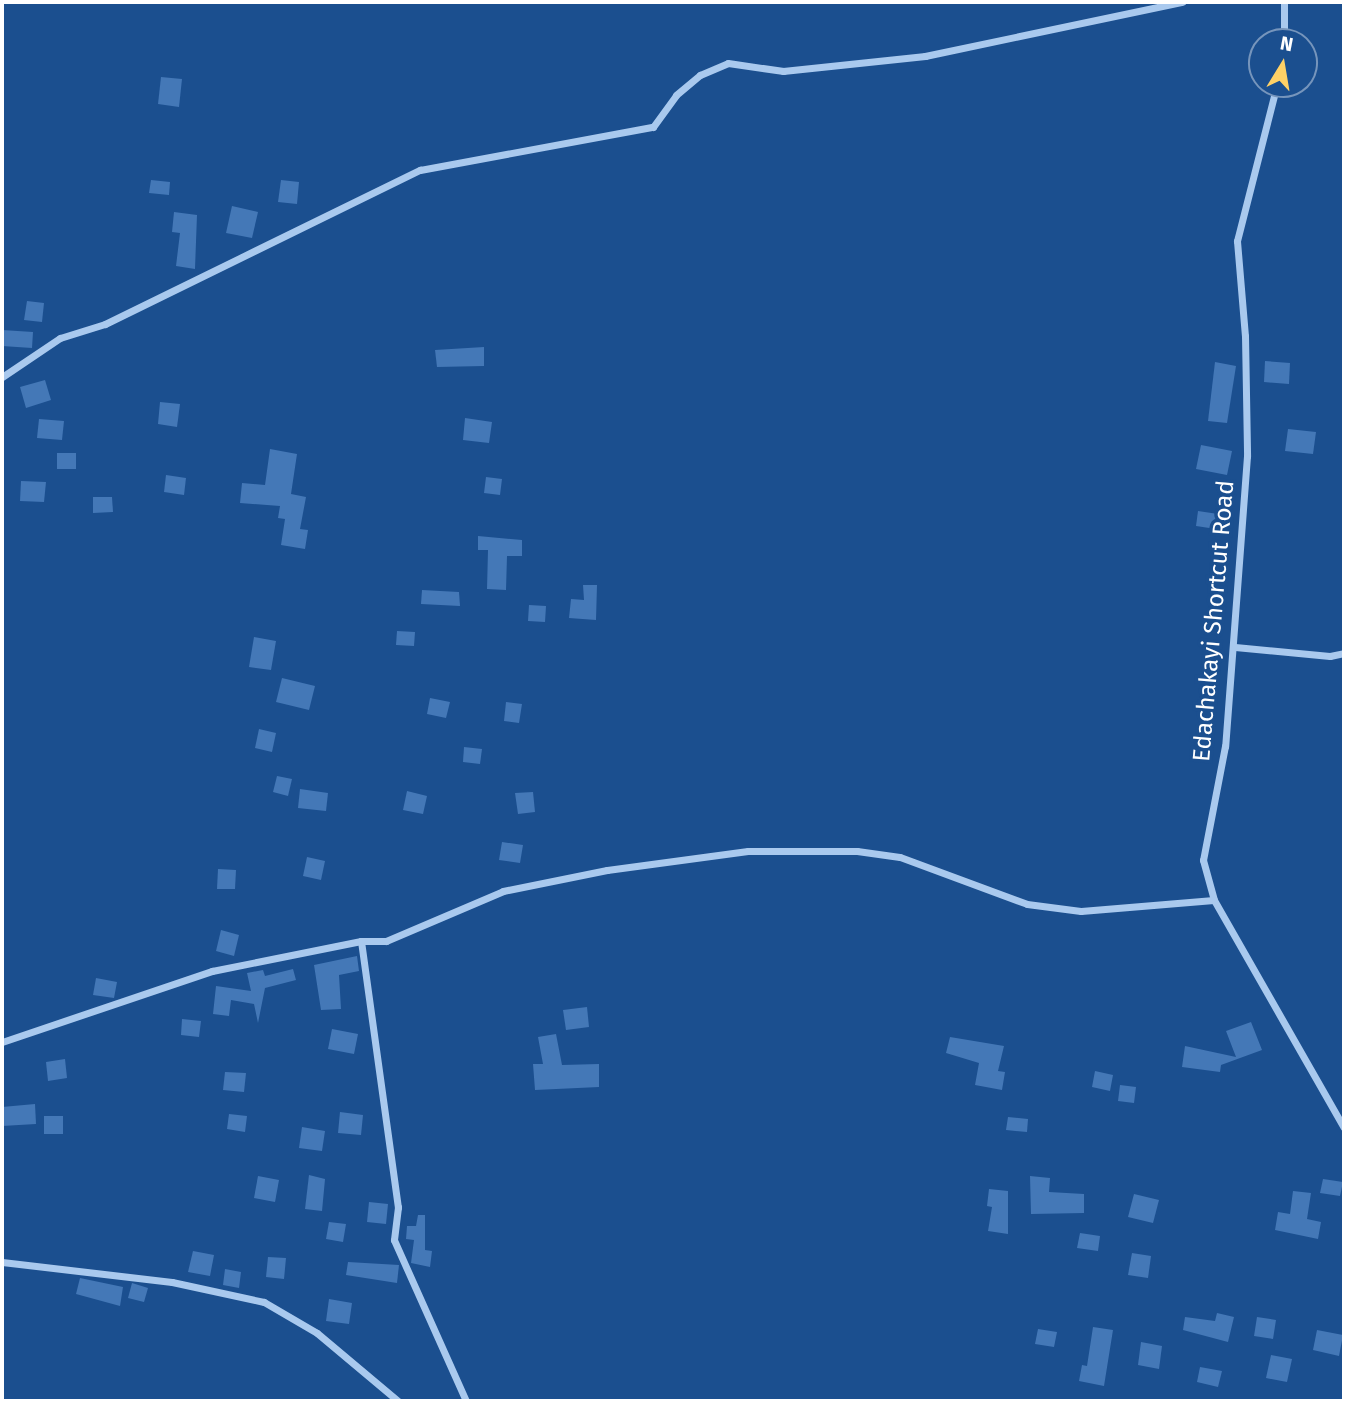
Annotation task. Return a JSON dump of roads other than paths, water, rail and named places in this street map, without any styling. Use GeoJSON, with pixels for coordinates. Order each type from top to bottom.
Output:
{"type":"FeatureCollection","features":[{"type":"Feature","properties":{"kind":"street"},"geometry":{"type":"LineString","coordinates":[[2,377],[60,338],[105,324],[420,170],[653,127],[676,95],[700,75],[728,62],[783,71],[925,56],[1182,2]]}},
{"type":"Feature","properties":{"kind":"street"},"geometry":{"type":"LineString","coordinates":[[1284,2],[1284,28]]}},
{"type":"Feature","properties":{"kind":"street","name":"Edachakayi Shortcut Road"},"geometry":{"type":"LineString","coordinates":[[1273,98],[1237,241],[1245,336],[1247,456],[1235,647],[1225,746],[1203,860],[1214,900],[1344,1128]]}},
{"type":"Feature","properties":{"kind":"street"},"geometry":{"type":"LineString","coordinates":[[1235,647],[1330,656],[1344,653]]}},
{"type":"Feature","properties":{"kind":"street"},"geometry":{"type":"LineString","coordinates":[[2,1042],[212,971],[361,941],[386,941],[503,891],[607,870],[748,850],[857,851],[900,857],[1027,904],[1081,911],[1214,900]]}},
{"type":"Feature","properties":{"kind":"street"},"geometry":{"type":"LineString","coordinates":[[361,941],[398,1207],[394,1240],[466,1401]]}},
{"type":"Feature","properties":{"kind":"street"},"geometry":{"type":"LineString","coordinates":[[2,1262],[172,1282],[264,1302],[317,1333],[398,1401]]}}]}
